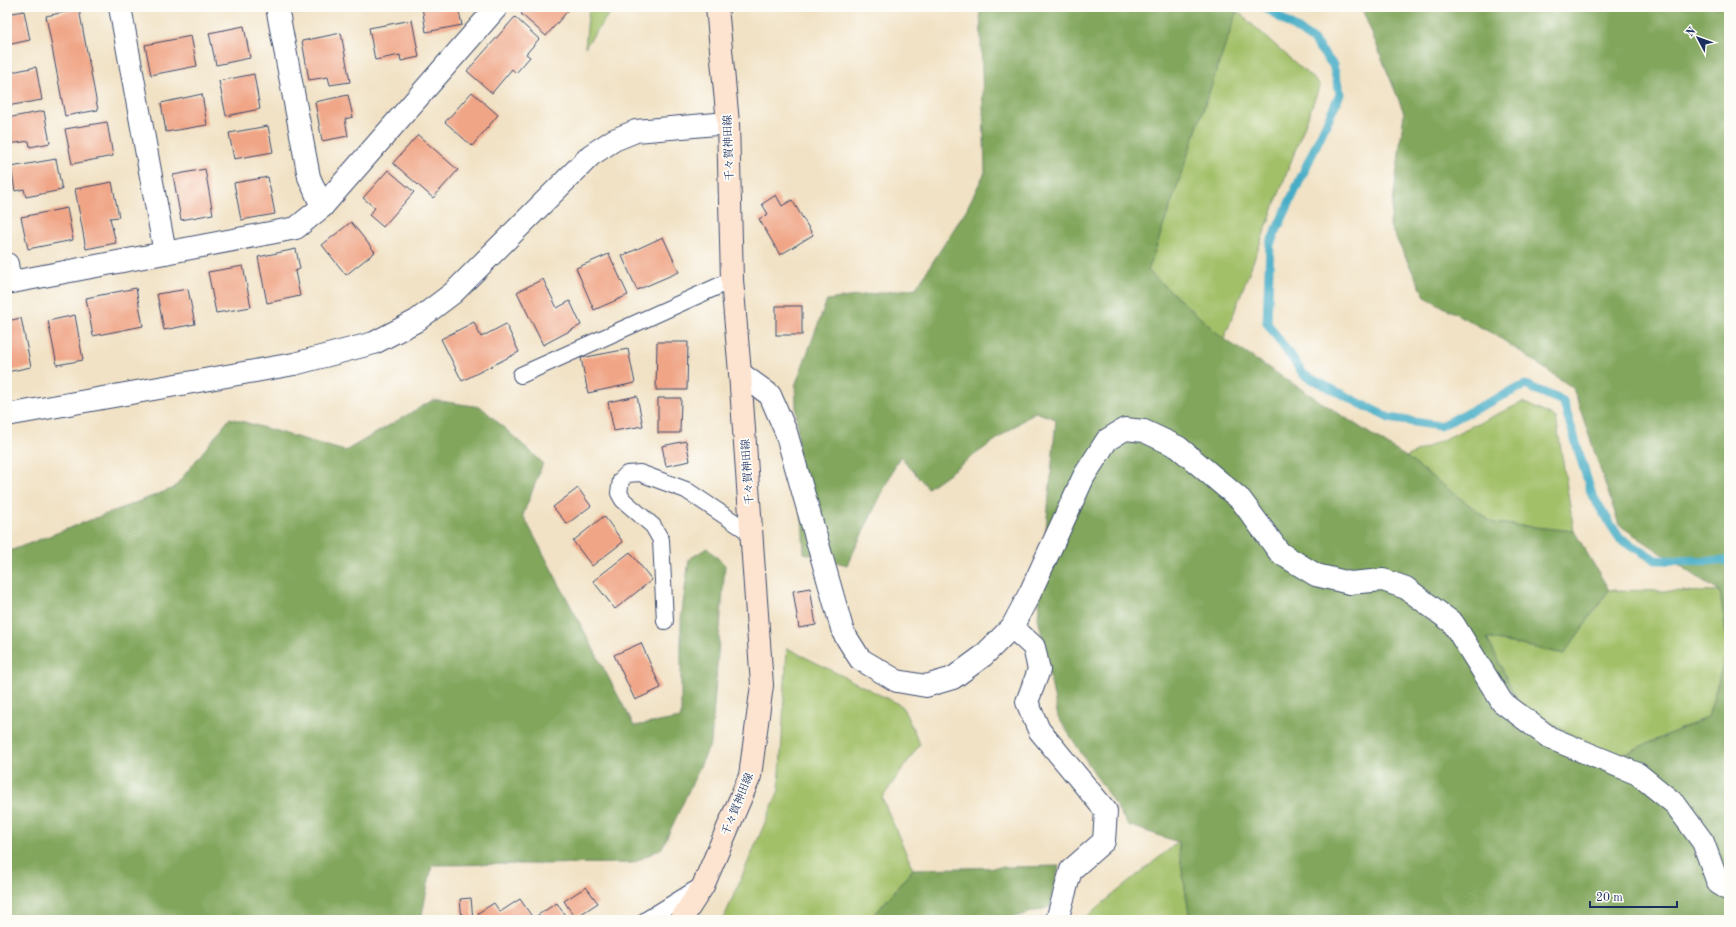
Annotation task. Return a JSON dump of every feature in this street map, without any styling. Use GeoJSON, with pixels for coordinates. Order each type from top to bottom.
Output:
{"type":"FeatureCollection","features":[{"type":"Feature","properties":{"kind":"main road","name":"千々賀神田線"},"geometry":{"type":"LineString","coordinates":[[681,920],[702,886],[750,776],[762,685],[732,280],[728,123],[717,7]]}},
{"type":"Feature","properties":{"kind":"street"},"geometry":{"type":"LineString","coordinates":[[120,7],[165,253]]}},
{"type":"Feature","properties":{"kind":"street"},"geometry":{"type":"LineString","coordinates":[[277,7],[308,177],[322,207]]}},
{"type":"Feature","properties":{"kind":"street"},"geometry":{"type":"LineString","coordinates":[[8,276],[165,253],[296,228],[322,207],[497,7]]}},
{"type":"Feature","properties":{"kind":"street"},"geometry":{"type":"LineString","coordinates":[[7,415],[294,364],[374,343],[416,321],[453,293],[591,155],[614,140],[636,131],[728,123]]}},
{"type":"Feature","properties":{"kind":"street"},"geometry":{"type":"LineString","coordinates":[[740,373],[770,395],[786,432],[843,632],[860,659],[897,681],[926,686],[953,678],[983,656],[1012,627],[1030,593],[1084,476],[1107,440],[1125,429],[1144,431],[1178,447],[1241,500],[1280,552],[1316,574],[1350,583],[1384,580],[1406,588],[1453,623],[1502,702],[1550,738],[1638,774],[1675,804],[1704,842],[1718,883],[1729,890]]}},
{"type":"Feature","properties":{"kind":"street"},"geometry":{"type":"LineString","coordinates":[[1012,627],[1034,646],[1039,670],[1027,702],[1039,730],[1106,811],[1104,841],[1071,870],[1056,920]]}},
{"type":"Feature","properties":{"kind":"lane"},"geometry":{"type":"LineString","coordinates":[[521,375],[732,280]]}},
{"type":"Feature","properties":{"kind":"lane"},"geometry":{"type":"LineString","coordinates":[[666,621],[661,540],[653,526],[623,500],[619,493],[621,480],[627,474],[640,473],[686,490],[752,534]]}},
{"type":"Feature","properties":{"kind":"lane"},"geometry":{"type":"LineString","coordinates":[[646,920],[702,886]]}},
{"type":"Feature","properties":{"kind":"green space"},"geometry":{"type":"Polygon","coordinates":[[[589,7],[614,7],[585,47],[589,7]]]}},
{"type":"Feature","properties":{"kind":"green space"},"geometry":{"type":"Polygon","coordinates":[[[980,7],[1232,7],[1237,11],[1148,271],[1224,339],[1406,457],[1493,523],[1574,531],[1609,590],[1564,654],[1487,638],[1519,704],[1613,759],[1708,717],[1728,647],[1720,592],[1619,525],[1573,388],[1497,336],[1425,297],[1390,226],[1404,113],[1362,9],[1365,7],[1729,7],[1729,920],[1190,920],[1178,842],[1128,825],[1058,717],[1038,617],[1056,419],[1035,412],[928,488],[900,456],[847,565],[804,553],[795,386],[827,300],[916,288],[966,210],[985,172],[980,7]]]}},
{"type":"Feature","properties":{"kind":"green space"},"geometry":{"type":"Polygon","coordinates":[[[1237,11],[1320,85],[1224,339],[1148,271],[1237,11]]]}},
{"type":"Feature","properties":{"kind":"green space"},"geometry":{"type":"Polygon","coordinates":[[[433,400],[481,407],[543,463],[523,515],[634,726],[681,718],[681,619],[689,559],[707,548],[725,565],[711,743],[662,848],[633,863],[432,865],[421,920],[7,920],[7,552],[174,488],[230,418],[345,451],[433,400]]]}},
{"type":"Feature","properties":{"kind":"green space"},"geometry":{"type":"Polygon","coordinates":[[[1523,402],[1556,418],[1574,531],[1493,523],[1406,457],[1523,402]]]}},
{"type":"Feature","properties":{"kind":"green space"},"geometry":{"type":"Polygon","coordinates":[[[1609,590],[1720,592],[1728,647],[1708,717],[1612,759],[1519,704],[1487,638],[1564,654],[1609,590]]]}},
{"type":"Feature","properties":{"kind":"green space"},"geometry":{"type":"Polygon","coordinates":[[[787,648],[902,706],[920,744],[882,798],[913,869],[870,920],[723,920],[779,790],[787,648]]]}},
{"type":"Feature","properties":{"kind":"green space"},"geometry":{"type":"Polygon","coordinates":[[[1178,842],[1190,920],[1082,920],[1178,842]]]}},
{"type":"Feature","properties":{"kind":"green space"},"geometry":{"type":"Polygon","coordinates":[[[1059,866],[1050,907],[1004,920],[870,920],[913,869],[1059,866]]]}},
{"type":"Feature","properties":{"kind":"building"},"geometry":{"type":"Polygon","coordinates":[[[298,7],[324,7],[324,8],[299,13],[298,7]]]}},
{"type":"Feature","properties":{"kind":"building"},"geometry":{"type":"Polygon","coordinates":[[[422,7],[458,7],[462,25],[426,32],[422,7]]]}},
{"type":"Feature","properties":{"kind":"building"},"geometry":{"type":"Polygon","coordinates":[[[528,7],[571,7],[546,36],[521,14],[528,7]]]}},
{"type":"Feature","properties":{"kind":"building"},"geometry":{"type":"Polygon","coordinates":[[[79,9],[98,110],[65,116],[46,16],[79,9]]]}},
{"type":"Feature","properties":{"kind":"building"},"geometry":{"type":"Polygon","coordinates":[[[24,11],[30,40],[7,45],[7,14],[24,11]]]}},
{"type":"Feature","properties":{"kind":"building"},"geometry":{"type":"Polygon","coordinates":[[[515,17],[539,39],[526,54],[530,57],[516,73],[512,69],[492,93],[467,71],[515,17]]]}},
{"type":"Feature","properties":{"kind":"building"},"geometry":{"type":"Polygon","coordinates":[[[412,20],[419,57],[401,61],[400,55],[375,60],[369,28],[412,20]]]}},
{"type":"Feature","properties":{"kind":"building"},"geometry":{"type":"Polygon","coordinates":[[[244,26],[250,58],[216,65],[209,33],[244,26]]]}},
{"type":"Feature","properties":{"kind":"building"},"geometry":{"type":"Polygon","coordinates":[[[341,33],[350,82],[330,85],[328,77],[309,80],[302,41],[341,33]]]}},
{"type":"Feature","properties":{"kind":"building"},"geometry":{"type":"Polygon","coordinates":[[[191,36],[197,66],[151,75],[145,45],[191,36]]]}},
{"type":"Feature","properties":{"kind":"building"},"geometry":{"type":"Polygon","coordinates":[[[36,67],[42,100],[7,106],[7,73],[36,67]]]}},
{"type":"Feature","properties":{"kind":"building"},"geometry":{"type":"Polygon","coordinates":[[[254,74],[260,109],[226,116],[219,81],[254,74]]]}},
{"type":"Feature","properties":{"kind":"building"},"geometry":{"type":"Polygon","coordinates":[[[472,92],[498,115],[472,146],[445,122],[472,92]]]}},
{"type":"Feature","properties":{"kind":"building"},"geometry":{"type":"Polygon","coordinates":[[[202,94],[207,125],[166,132],[161,103],[202,94]]]}},
{"type":"Feature","properties":{"kind":"building"},"geometry":{"type":"Polygon","coordinates":[[[348,95],[353,117],[345,119],[348,136],[322,141],[315,102],[348,95]]]}},
{"type":"Feature","properties":{"kind":"building"},"geometry":{"type":"Polygon","coordinates":[[[44,111],[50,143],[30,147],[29,141],[9,144],[7,118],[44,111]]]}},
{"type":"Feature","properties":{"kind":"building"},"geometry":{"type":"Polygon","coordinates":[[[107,122],[113,156],[72,164],[65,129],[107,122]]]}},
{"type":"Feature","properties":{"kind":"building"},"geometry":{"type":"Polygon","coordinates":[[[268,126],[273,152],[234,159],[229,133],[268,126]]]}},
{"type":"Feature","properties":{"kind":"building"},"geometry":{"type":"Polygon","coordinates":[[[418,135],[458,170],[433,198],[393,163],[418,135]]]}},
{"type":"Feature","properties":{"kind":"building"},"geometry":{"type":"Polygon","coordinates":[[[56,159],[62,190],[26,197],[24,189],[15,191],[11,167],[56,159]]]}},
{"type":"Feature","properties":{"kind":"building"},"geometry":{"type":"Polygon","coordinates":[[[205,169],[213,214],[181,220],[173,175],[205,169]]]}},
{"type":"Feature","properties":{"kind":"building"},"geometry":{"type":"Polygon","coordinates":[[[388,170],[414,192],[383,227],[369,215],[375,208],[363,198],[388,170]]]}},
{"type":"Feature","properties":{"kind":"building"},"geometry":{"type":"Polygon","coordinates":[[[268,177],[275,214],[241,220],[234,183],[268,177]]]}},
{"type":"Feature","properties":{"kind":"building"},"geometry":{"type":"Polygon","coordinates":[[[112,182],[119,217],[110,218],[116,243],[86,249],[75,189],[112,182]]]}},
{"type":"Feature","properties":{"kind":"building"},"geometry":{"type":"Polygon","coordinates":[[[776,195],[782,206],[792,200],[813,235],[780,255],[759,219],[768,214],[762,204],[776,195]]]}},
{"type":"Feature","properties":{"kind":"building"},"geometry":{"type":"Polygon","coordinates":[[[67,208],[73,240],[28,249],[21,217],[67,208]]]}},
{"type":"Feature","properties":{"kind":"building"},"geometry":{"type":"Polygon","coordinates":[[[351,222],[375,252],[346,275],[322,245],[351,222]]]}},
{"type":"Feature","properties":{"kind":"building"},"geometry":{"type":"Polygon","coordinates":[[[663,237],[679,272],[637,290],[622,256],[663,237]]]}},
{"type":"Feature","properties":{"kind":"building"},"geometry":{"type":"Polygon","coordinates":[[[296,249],[300,269],[295,271],[300,296],[267,303],[258,257],[296,249]]]}},
{"type":"Feature","properties":{"kind":"building"},"geometry":{"type":"Polygon","coordinates":[[[609,254],[628,295],[594,310],[576,268],[609,254]]]}},
{"type":"Feature","properties":{"kind":"building"},"geometry":{"type":"Polygon","coordinates":[[[243,266],[251,307],[216,313],[208,272],[243,266]]]}},
{"type":"Feature","properties":{"kind":"building"},"geometry":{"type":"Polygon","coordinates":[[[543,279],[557,308],[570,301],[581,325],[543,345],[517,292],[543,279]]]}},
{"type":"Feature","properties":{"kind":"building"},"geometry":{"type":"Polygon","coordinates":[[[136,288],[143,326],[93,336],[86,298],[136,288]]]}},
{"type":"Feature","properties":{"kind":"building"},"geometry":{"type":"Polygon","coordinates":[[[188,289],[195,324],[164,330],[157,294],[188,289]]]}},
{"type":"Feature","properties":{"kind":"building"},"geometry":{"type":"Polygon","coordinates":[[[776,306],[802,306],[802,335],[776,335],[776,306]]]}},
{"type":"Feature","properties":{"kind":"building"},"geometry":{"type":"Polygon","coordinates":[[[75,315],[83,360],[57,365],[48,321],[75,315]]]}},
{"type":"Feature","properties":{"kind":"building"},"geometry":{"type":"Polygon","coordinates":[[[21,318],[31,367],[7,372],[7,321],[21,318]]]}},
{"type":"Feature","properties":{"kind":"building"},"geometry":{"type":"Polygon","coordinates":[[[474,322],[481,337],[506,324],[519,352],[462,381],[441,339],[474,322]]]}},
{"type":"Feature","properties":{"kind":"building"},"geometry":{"type":"Polygon","coordinates":[[[657,342],[688,342],[687,390],[656,390],[657,342]]]}},
{"type":"Feature","properties":{"kind":"building"},"geometry":{"type":"Polygon","coordinates":[[[628,349],[635,383],[588,393],[581,358],[628,349]]]}},
{"type":"Feature","properties":{"kind":"building"},"geometry":{"type":"Polygon","coordinates":[[[637,396],[643,426],[614,431],[608,402],[637,396]]]}},
{"type":"Feature","properties":{"kind":"building"},"geometry":{"type":"Polygon","coordinates":[[[658,398],[681,398],[680,433],[658,433],[658,398]]]}},
{"type":"Feature","properties":{"kind":"building"},"geometry":{"type":"Polygon","coordinates":[[[686,441],[690,461],[666,466],[662,446],[686,441]]]}},
{"type":"Feature","properties":{"kind":"building"},"geometry":{"type":"Polygon","coordinates":[[[578,488],[591,506],[567,524],[553,507],[578,488]]]}},
{"type":"Feature","properties":{"kind":"building"},"geometry":{"type":"Polygon","coordinates":[[[604,516],[623,542],[592,566],[573,541],[604,516]]]}},
{"type":"Feature","properties":{"kind":"building"},"geometry":{"type":"Polygon","coordinates":[[[630,552],[652,580],[615,609],[593,581],[630,552]]]}},
{"type":"Feature","properties":{"kind":"building"},"geometry":{"type":"Polygon","coordinates":[[[810,588],[816,625],[799,628],[793,591],[810,588]]]}},
{"type":"Feature","properties":{"kind":"building"},"geometry":{"type":"Polygon","coordinates":[[[641,643],[661,688],[635,700],[614,655],[641,643]]]}},
{"type":"Feature","properties":{"kind":"building"},"geometry":{"type":"Polygon","coordinates":[[[586,887],[598,903],[575,918],[564,901],[586,887]]]}},
{"type":"Feature","properties":{"kind":"building"},"geometry":{"type":"Polygon","coordinates":[[[471,898],[473,920],[462,920],[460,899],[471,898]]]}},
{"type":"Feature","properties":{"kind":"building"},"geometry":{"type":"Polygon","coordinates":[[[520,899],[533,918],[557,903],[568,920],[482,920],[478,913],[494,903],[500,912],[520,899]]]}},
{"type":"Feature","properties":{"kind":"waterway"},"geometry":{"type":"LineString","coordinates":[[1265,7],[1313,40],[1333,65],[1340,94],[1270,244],[1267,323],[1304,375],[1389,418],[1440,426],[1525,385],[1563,401],[1592,495],[1620,539],[1656,560],[1729,561]]}}]}
